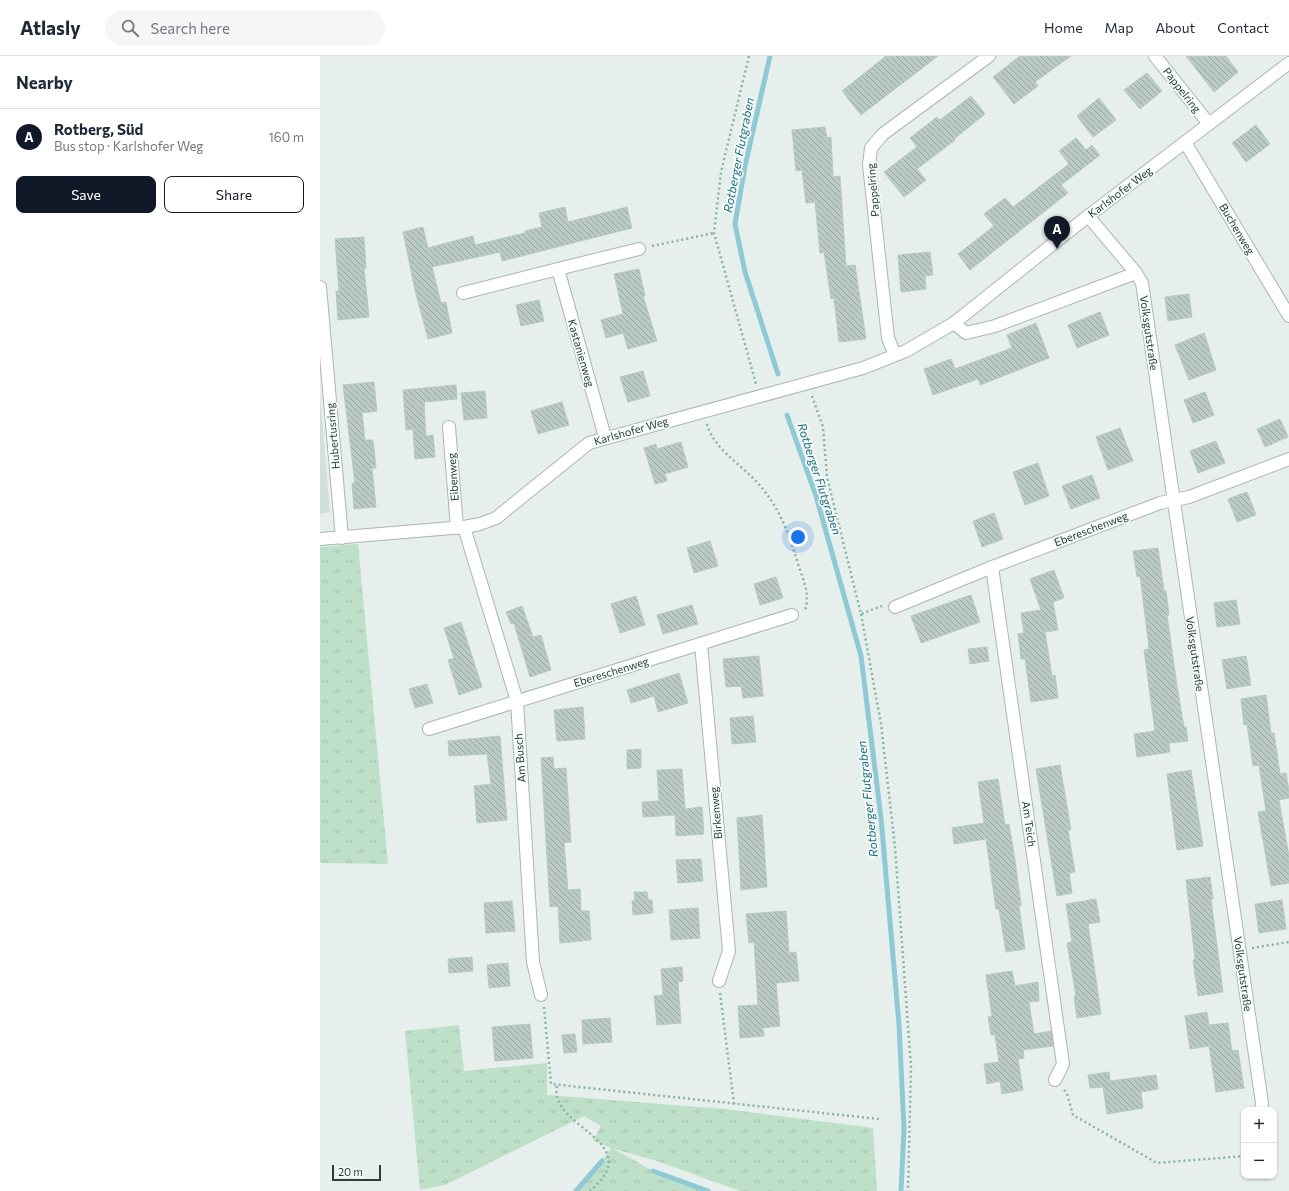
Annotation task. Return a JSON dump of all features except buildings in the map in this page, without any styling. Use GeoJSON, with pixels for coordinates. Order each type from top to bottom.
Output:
{"type":"FeatureCollection","features":[{"type":"Feature","properties":{"kind":"street","name":"Pappelring"},"geometry":{"type":"LineString","coordinates":[[895,355],[888,338],[870,165],[872,148],[883,134],[989,56]]}},
{"type":"Feature","properties":{"kind":"street","name":"Pappelring"},"geometry":{"type":"LineString","coordinates":[[1155,56],[1209,124]]}},
{"type":"Feature","properties":{"kind":"street","name":"Karlshofer Weg"},"geometry":{"type":"LineString","coordinates":[[320,539],[480,524],[496,518],[574,453],[589,443],[605,437],[863,368],[895,355],[954,323],[1088,216],[1289,63]]}},
{"type":"Feature","properties":{"kind":"street","name":"Buchenweg"},"geometry":{"type":"LineString","coordinates":[[1185,142],[1289,316]]}},
{"type":"Feature","properties":{"kind":"street","name":"Volksgutstraße"},"geometry":{"type":"LineString","coordinates":[[1088,216],[1136,273],[1142,283],[1172,500],[1240,951],[1261,1107]]}},
{"type":"Feature","properties":{"kind":"street"},"geometry":{"type":"LineString","coordinates":[[463,293],[639,249]]}},
{"type":"Feature","properties":{"kind":"street","name":"Kastanienweg"},"geometry":{"type":"LineString","coordinates":[[558,269],[605,437]]}},
{"type":"Feature","properties":{"kind":"street"},"geometry":{"type":"LineString","coordinates":[[954,323],[966,333],[995,326],[1136,273]]}},
{"type":"Feature","properties":{"kind":"street","name":"Hubertusring"},"geometry":{"type":"LineString","coordinates":[[320,287],[342,538]]}},
{"type":"Feature","properties":{"kind":"street","name":"Eibenweg"},"geometry":{"type":"LineString","coordinates":[[450,426],[460,527]]}},
{"type":"Feature","properties":{"kind":"street","name":"Ebereschenweg"},"geometry":{"type":"LineString","coordinates":[[895,607],[992,567],[1160,503],[1189,497],[1289,459]]}},
{"type":"Feature","properties":{"kind":"street","name":"Am Busch"},"geometry":{"type":"LineString","coordinates":[[460,527],[517,701],[533,962],[541,995]]}},
{"type":"Feature","properties":{"kind":"street","name":"Am Teich"},"geometry":{"type":"LineString","coordinates":[[992,567],[1063,1064],[1055,1080]]}},
{"type":"Feature","properties":{"kind":"street","name":"Ebereschenweg"},"geometry":{"type":"LineString","coordinates":[[429,729],[792,615]]}},
{"type":"Feature","properties":{"kind":"street","name":"Birkenweg"},"geometry":{"type":"LineString","coordinates":[[701,644],[729,951],[718,981]]}},
{"type":"Feature","properties":{"kind":"path"},"geometry":{"type":"LineString","coordinates":[[749,56],[721,172],[714,233],[764,394]]}},
{"type":"Feature","properties":{"kind":"path"},"geometry":{"type":"LineString","coordinates":[[639,249],[714,233]]}},
{"type":"Feature","properties":{"kind":"path"},"geometry":{"type":"LineString","coordinates":[[803,383],[823,427],[827,477],[861,614],[881,724],[895,847],[911,1067],[908,1191]]}},
{"type":"Feature","properties":{"kind":"path"},"geometry":{"type":"LineString","coordinates":[[704,410],[709,430],[715,441],[770,497],[788,530],[808,596],[806,608],[792,615]]}},
{"type":"Feature","properties":{"kind":"path"},"geometry":{"type":"LineString","coordinates":[[861,614],[889,603],[895,607]]}},
{"type":"Feature","properties":{"kind":"path"},"geometry":{"type":"LineString","coordinates":[[1240,951],[1289,942]]}},
{"type":"Feature","properties":{"kind":"path"},"geometry":{"type":"LineString","coordinates":[[718,981],[734,1104]]}},
{"type":"Feature","properties":{"kind":"path"},"geometry":{"type":"LineString","coordinates":[[541,995],[546,1013],[551,1084],[557,1086],[878,1118]]}},
{"type":"Feature","properties":{"kind":"path"},"geometry":{"type":"LineString","coordinates":[[1055,1080],[1067,1094],[1073,1115],[1157,1163],[1241,1156]]}},
{"type":"Feature","properties":{"kind":"path"},"geometry":{"type":"LineString","coordinates":[[557,1086],[556,1092],[558,1100],[580,1127],[605,1147],[609,1156],[606,1170],[590,1191]]}},
{"type":"Feature","properties":{"kind":"shaded area"},"geometry":{"type":"Polygon","coordinates":[[[320,395],[330,512],[320,514],[320,395]]]}},
{"type":"Feature","properties":{"kind":"green space"},"geometry":{"type":"Polygon","coordinates":[[[358,544],[388,864],[320,863],[320,547],[358,544]]]}},
{"type":"Feature","properties":{"kind":"green space"},"geometry":{"type":"Polygon","coordinates":[[[459,1025],[464,1071],[547,1063],[547,1095],[725,1109],[873,1128],[877,1191],[740,1191],[657,1161],[614,1149],[653,1171],[708,1191],[576,1191],[602,1161],[611,1148],[593,1141],[601,1126],[584,1116],[445,1185],[420,1190],[405,1031],[459,1025]]]}},
{"type":"Feature","properties":{"kind":"waterway","name":"Rotberger Flutgraben"},"geometry":{"type":"LineString","coordinates":[[770,56],[745,166],[735,224],[745,272],[778,374]]}},
{"type":"Feature","properties":{"kind":"waterway","name":"Rotberger Flutgraben"},"geometry":{"type":"LineString","coordinates":[[787,415],[816,496],[861,656],[881,818],[899,1025],[904,1128],[901,1191]]}},
{"type":"Feature","properties":{"kind":"waterway"},"geometry":{"type":"LineString","coordinates":[[576,1191],[602,1161]]}},
{"type":"Feature","properties":{"kind":"waterway"},"geometry":{"type":"LineString","coordinates":[[653,1171],[708,1191]]}},
{"type":"Feature","properties":{"kind":"place","name":"Rotberg, Süd"},"geometry":{"type":"Point","coordinates":[1057,249]}}]}
